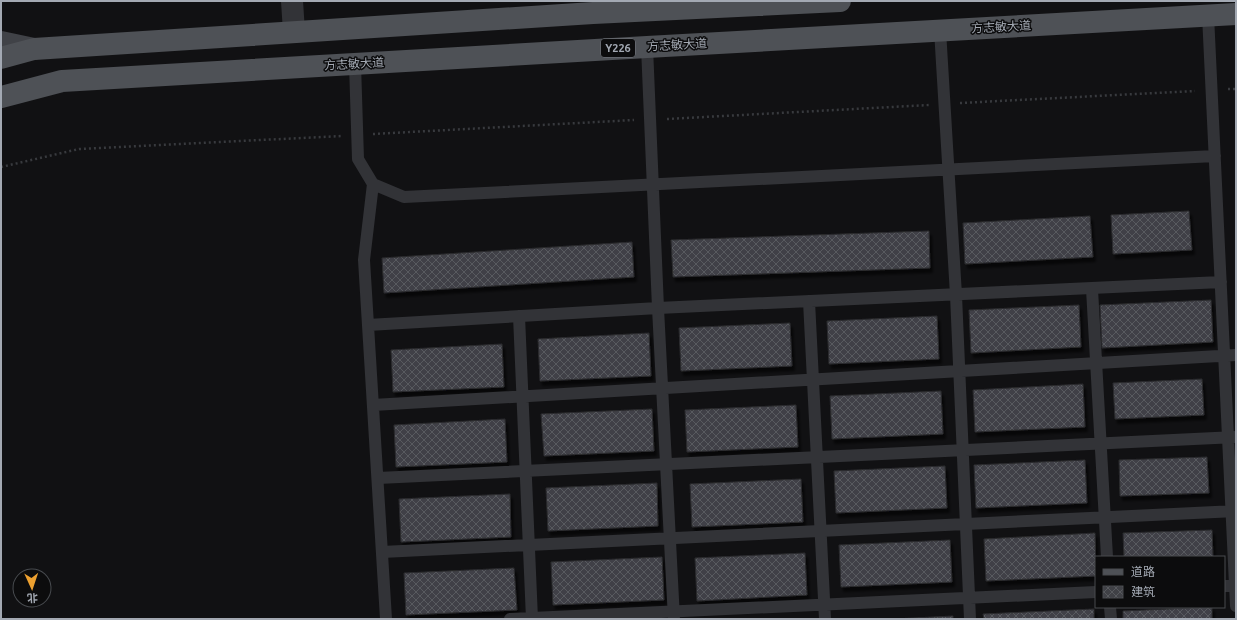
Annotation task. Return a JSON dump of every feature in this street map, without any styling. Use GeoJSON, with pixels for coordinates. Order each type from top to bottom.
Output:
{"type":"FeatureCollection","features":[{"type":"Feature","properties":{"kind":"main road"},"geometry":{"type":"LineString","coordinates":[[1,58],[34,49],[294,32],[593,7],[840,1]]}},
{"type":"Feature","properties":{"kind":"main road","name":"方志敏大道"},"geometry":{"type":"LineString","coordinates":[[1,97],[62,81],[1236,14]]}},
{"type":"Feature","properties":{"kind":"main road"},"geometry":{"type":"LineString","coordinates":[[1,42],[34,49]]}},
{"type":"Feature","properties":{"kind":"street"},"geometry":{"type":"LineString","coordinates":[[292,1],[294,32]]}},
{"type":"Feature","properties":{"kind":"lane"},"geometry":{"type":"LineString","coordinates":[[1208,15],[1220,282],[1230,355],[1234,511],[1232,586],[1236,606]]}},
{"type":"Feature","properties":{"kind":"lane"},"geometry":{"type":"LineString","coordinates":[[940,30],[956,295],[970,619]]}},
{"type":"Feature","properties":{"kind":"lane"},"geometry":{"type":"LineString","coordinates":[[647,47],[652,184],[673,615]]}},
{"type":"Feature","properties":{"kind":"lane"},"geometry":{"type":"LineString","coordinates":[[355,64],[358,158],[374,184],[404,197],[1214,156]]}},
{"type":"Feature","properties":{"kind":"lane"},"geometry":{"type":"LineString","coordinates":[[374,184],[364,260],[386,619]]}},
{"type":"Feature","properties":{"kind":"lane"},"geometry":{"type":"LineString","coordinates":[[368,325],[658,308],[1220,282]]}},
{"type":"Feature","properties":{"kind":"lane"},"geometry":{"type":"LineString","coordinates":[[1092,288],[1107,556]]}},
{"type":"Feature","properties":{"kind":"lane"},"geometry":{"type":"LineString","coordinates":[[810,301],[826,619]]}},
{"type":"Feature","properties":{"kind":"lane"},"geometry":{"type":"LineString","coordinates":[[519,316],[532,618]]}},
{"type":"Feature","properties":{"kind":"lane"},"geometry":{"type":"LineString","coordinates":[[373,405],[1230,355]]}},
{"type":"Feature","properties":{"kind":"lane"},"geometry":{"type":"LineString","coordinates":[[378,478],[1232,438]]}},
{"type":"Feature","properties":{"kind":"lane"},"geometry":{"type":"LineString","coordinates":[[382,552],[1234,511]]}},
{"type":"Feature","properties":{"kind":"lane"},"geometry":{"type":"LineString","coordinates":[[510,619],[673,615],[825,605],[1095,592]]}},
{"type":"Feature","properties":{"kind":"lane"},"geometry":{"type":"LineString","coordinates":[[1110,608],[1111,619]]}},
{"type":"Feature","properties":{"kind":"path"},"geometry":{"type":"LineString","coordinates":[[1,167],[79,149],[1236,89]]}},
{"type":"Feature","properties":{"kind":"building"},"geometry":{"type":"Polygon","coordinates":[[[1189,211],[1192,250],[1113,254],[1111,215],[1189,211]]]}},
{"type":"Feature","properties":{"kind":"building"},"geometry":{"type":"Polygon","coordinates":[[[1090,216],[1093,257],[965,264],[963,223],[1090,216]]]}},
{"type":"Feature","properties":{"kind":"building"},"geometry":{"type":"Polygon","coordinates":[[[929,231],[930,268],[673,277],[671,240],[929,231]]]}},
{"type":"Feature","properties":{"kind":"building"},"geometry":{"type":"Polygon","coordinates":[[[632,242],[634,277],[384,293],[382,258],[632,242]]]}},
{"type":"Feature","properties":{"kind":"building"},"geometry":{"type":"Polygon","coordinates":[[[1211,300],[1213,342],[1102,348],[1100,305],[1211,300]]]}},
{"type":"Feature","properties":{"kind":"building"},"geometry":{"type":"Polygon","coordinates":[[[1079,305],[1081,347],[971,353],[969,310],[1079,305]]]}},
{"type":"Feature","properties":{"kind":"building"},"geometry":{"type":"Polygon","coordinates":[[[937,316],[939,359],[829,364],[827,321],[937,316]]]}},
{"type":"Feature","properties":{"kind":"building"},"geometry":{"type":"Polygon","coordinates":[[[790,323],[792,366],[681,371],[679,328],[790,323]]]}},
{"type":"Feature","properties":{"kind":"building"},"geometry":{"type":"Polygon","coordinates":[[[649,333],[651,376],[540,381],[538,339],[649,333]]]}},
{"type":"Feature","properties":{"kind":"building"},"geometry":{"type":"Polygon","coordinates":[[[502,344],[504,387],[393,392],[391,350],[502,344]]]}},
{"type":"Feature","properties":{"kind":"building"},"geometry":{"type":"Polygon","coordinates":[[[1202,379],[1204,415],[1115,419],[1113,383],[1202,379]]]}},
{"type":"Feature","properties":{"kind":"building"},"geometry":{"type":"Polygon","coordinates":[[[1083,384],[1085,427],[975,432],[973,390],[1083,384]]]}},
{"type":"Feature","properties":{"kind":"building"},"geometry":{"type":"Polygon","coordinates":[[[941,391],[943,434],[832,439],[830,396],[941,391]]]}},
{"type":"Feature","properties":{"kind":"building"},"geometry":{"type":"Polygon","coordinates":[[[796,405],[798,447],[687,452],[685,410],[796,405]]]}},
{"type":"Feature","properties":{"kind":"building"},"geometry":{"type":"Polygon","coordinates":[[[652,409],[654,451],[544,456],[541,414],[652,409]]]}},
{"type":"Feature","properties":{"kind":"building"},"geometry":{"type":"Polygon","coordinates":[[[505,419],[507,462],[396,467],[394,425],[505,419]]]}},
{"type":"Feature","properties":{"kind":"building"},"geometry":{"type":"Polygon","coordinates":[[[1207,457],[1209,493],[1120,496],[1119,460],[1207,457]]]}},
{"type":"Feature","properties":{"kind":"building"},"geometry":{"type":"Polygon","coordinates":[[[1085,460],[1087,503],[976,508],[974,465],[1085,460]]]}},
{"type":"Feature","properties":{"kind":"building"},"geometry":{"type":"Polygon","coordinates":[[[945,466],[947,508],[836,513],[834,471],[945,466]]]}},
{"type":"Feature","properties":{"kind":"building"},"geometry":{"type":"Polygon","coordinates":[[[801,479],[803,522],[692,527],[690,484],[801,479]]]}},
{"type":"Feature","properties":{"kind":"building"},"geometry":{"type":"Polygon","coordinates":[[[657,483],[658,526],[548,531],[546,488],[657,483]]]}},
{"type":"Feature","properties":{"kind":"building"},"geometry":{"type":"Polygon","coordinates":[[[510,494],[511,537],[401,542],[399,499],[510,494]]]}},
{"type":"Feature","properties":{"kind":"building"},"geometry":{"type":"Polygon","coordinates":[[[1212,530],[1213,556],[1124,556],[1123,533],[1212,530]]]}},
{"type":"Feature","properties":{"kind":"building"},"geometry":{"type":"Polygon","coordinates":[[[1095,533],[1095,576],[986,581],[984,539],[1095,533]]]}},
{"type":"Feature","properties":{"kind":"building"},"geometry":{"type":"Polygon","coordinates":[[[950,540],[952,582],[841,587],[839,545],[950,540]]]}},
{"type":"Feature","properties":{"kind":"building"},"geometry":{"type":"Polygon","coordinates":[[[805,553],[807,595],[697,601],[695,558],[805,553]]]}},
{"type":"Feature","properties":{"kind":"building"},"geometry":{"type":"Polygon","coordinates":[[[662,557],[664,600],[553,605],[551,562],[662,557]]]}},
{"type":"Feature","properties":{"kind":"building"},"geometry":{"type":"Polygon","coordinates":[[[514,568],[517,610],[406,615],[404,573],[514,568]]]}},
{"type":"Feature","properties":{"kind":"building"},"geometry":{"type":"Polygon","coordinates":[[[1212,608],[1212,619],[1123,619],[1123,611],[1212,608]]]}},
{"type":"Feature","properties":{"kind":"building"},"geometry":{"type":"Polygon","coordinates":[[[1094,609],[1094,619],[984,619],[983,614],[1094,609]]]}},
{"type":"Feature","properties":{"kind":"building"},"geometry":{"type":"Polygon","coordinates":[[[953,616],[953,619],[893,619],[953,616]]]}}]}
